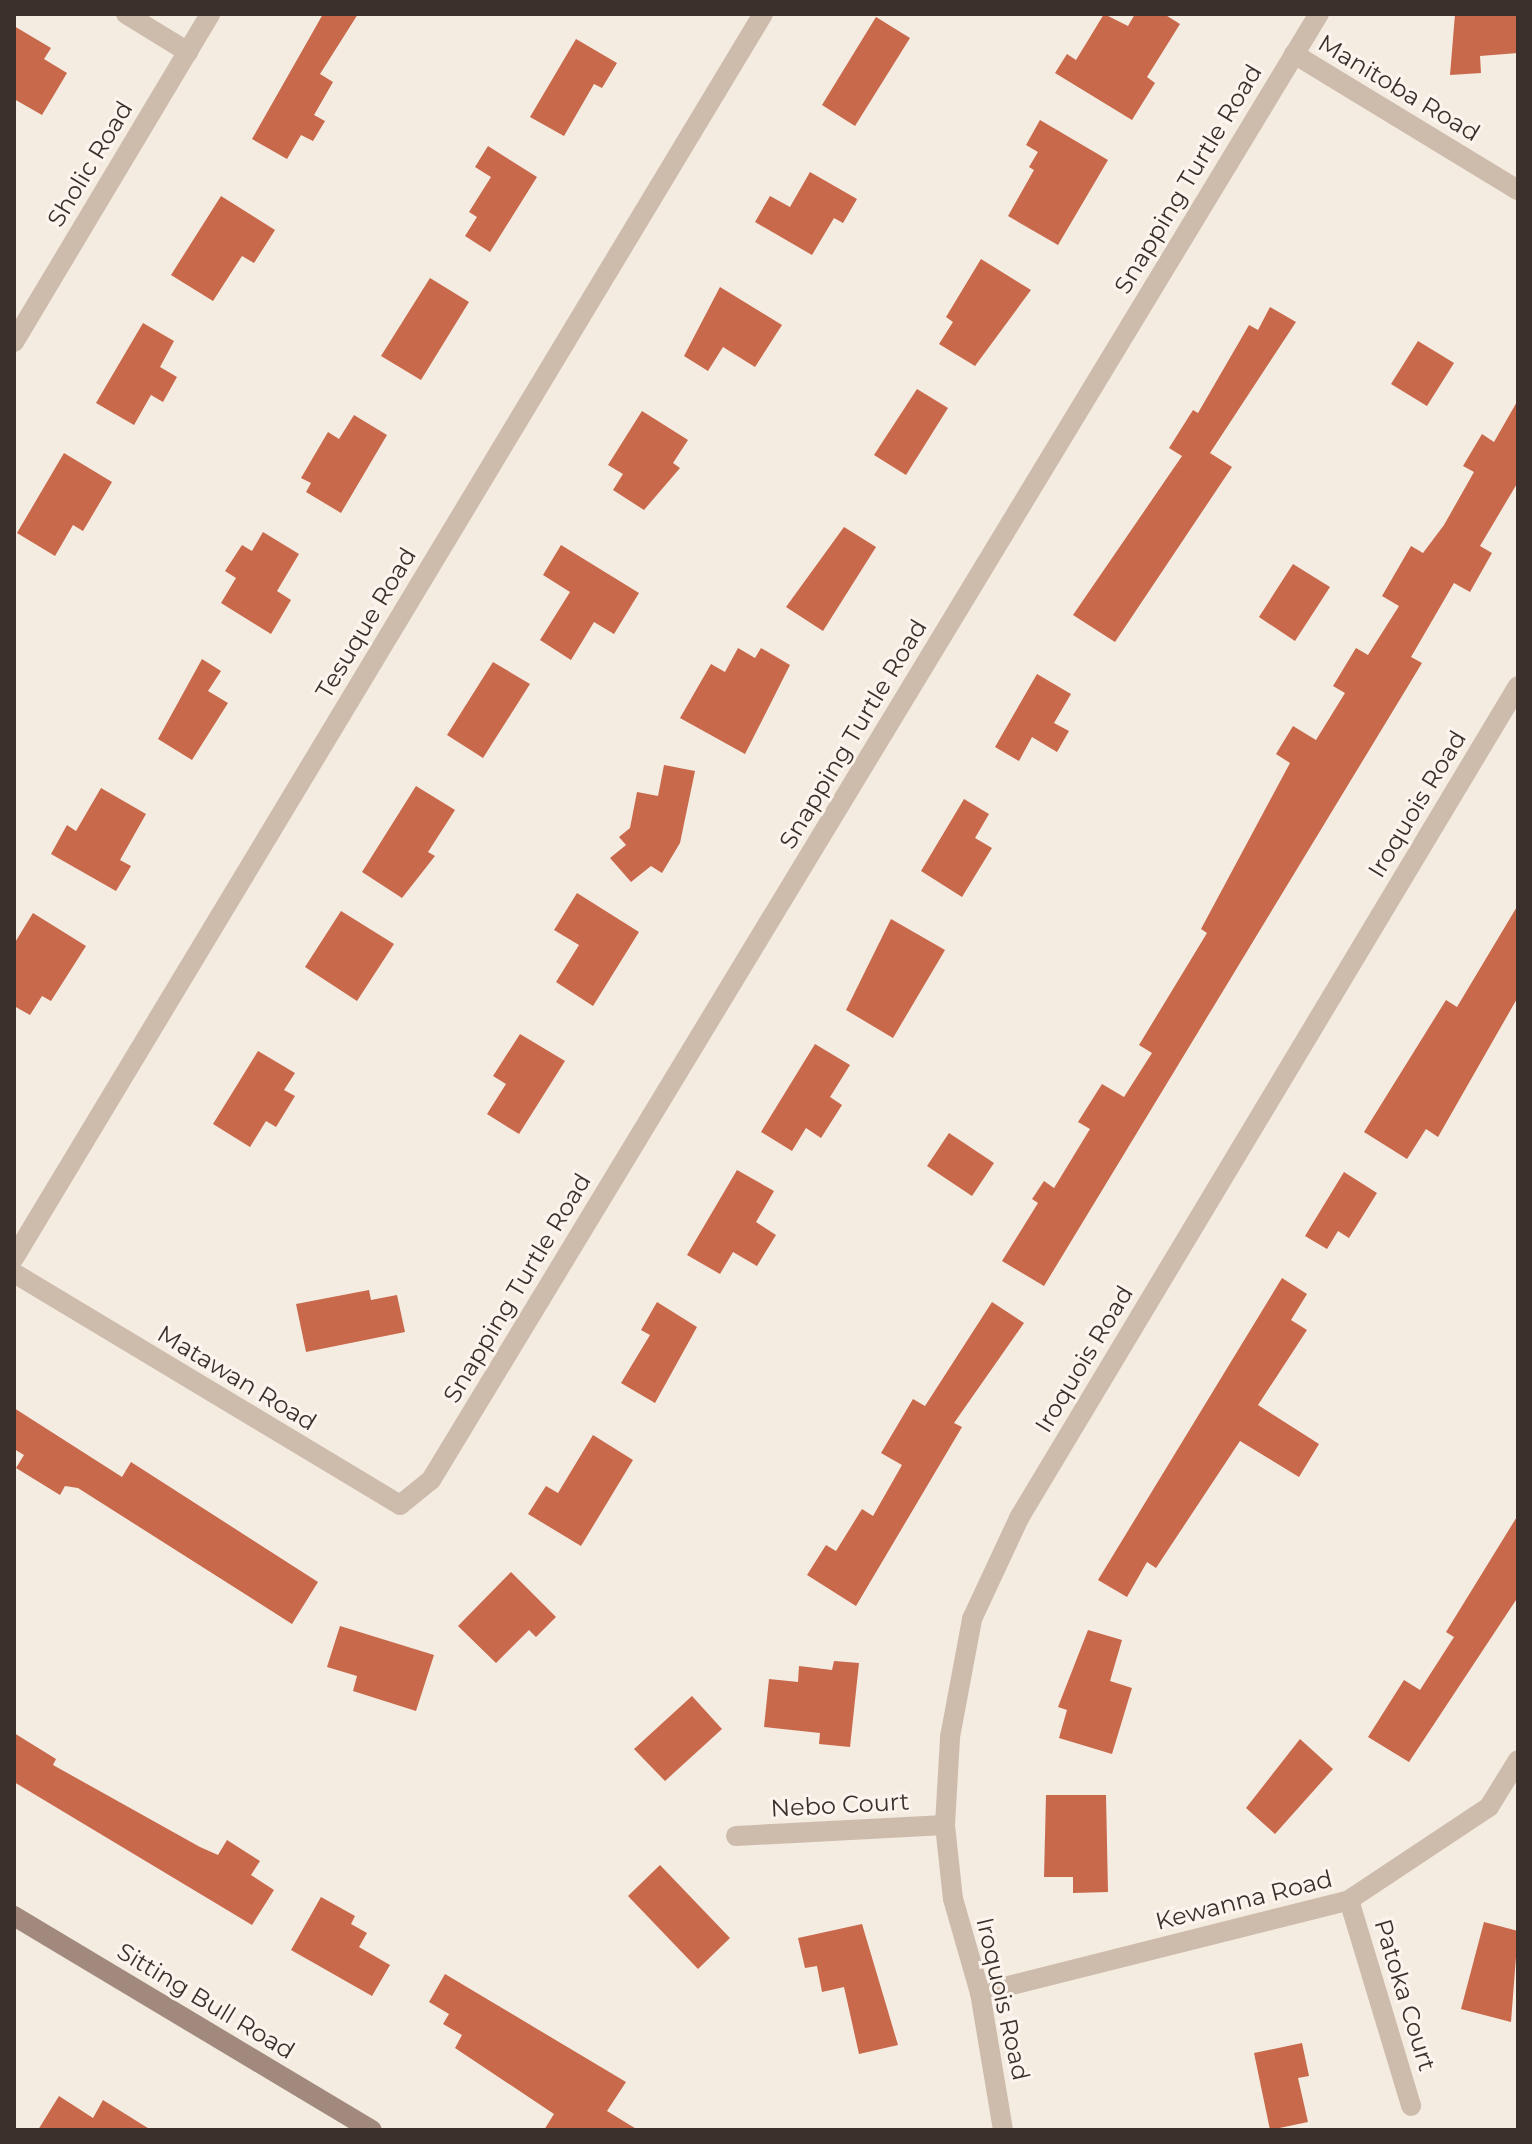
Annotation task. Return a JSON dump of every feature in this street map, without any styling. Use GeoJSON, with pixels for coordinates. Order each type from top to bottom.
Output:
{"type":"FeatureCollection","features":[{"type":"Feature","properties":{"kind":"street"},"geometry":{"type":"LineString","coordinates":[[126,14],[188,52]]}},
{"type":"Feature","properties":{"kind":"street","name":"Sholic Road"},"geometry":{"type":"LineString","coordinates":[[14,342],[210,14]]}},
{"type":"Feature","properties":{"kind":"street","name":"Tesuque Road"},"geometry":{"type":"LineString","coordinates":[[14,1258],[763,14]]}},
{"type":"Feature","properties":{"kind":"street","name":"Snapping Turtle Road"},"geometry":{"type":"LineString","coordinates":[[431,1480],[1319,14]]}},
{"type":"Feature","properties":{"kind":"street","name":"Manitoba Road"},"geometry":{"type":"LineString","coordinates":[[1294,54],[1518,190]]}},
{"type":"Feature","properties":{"kind":"street","name":"Iroquois Road"},"geometry":{"type":"LineString","coordinates":[[1003,2130],[980,1993],[953,1899],[945,1825],[950,1737],[972,1619],[1019,1518],[1518,686]]}},
{"type":"Feature","properties":{"kind":"street","name":"Matawan Road"},"geometry":{"type":"LineString","coordinates":[[14,1273],[400,1505],[431,1480]]}},
{"type":"Feature","properties":{"kind":"street","name":"Kewanna Road"},"geometry":{"type":"LineString","coordinates":[[980,1993],[1349,1900],[1489,1807],[1518,1760]]}},
{"type":"Feature","properties":{"kind":"street","name":"Nebo Court"},"geometry":{"type":"LineString","coordinates":[[736,1836],[945,1825]]}},
{"type":"Feature","properties":{"kind":"street","name":"Patoka Court"},"geometry":{"type":"LineString","coordinates":[[1349,1900],[1411,2106]]}},
{"type":"Feature","properties":{"kind":"street","name":"Sitting Bull Road"},"geometry":{"type":"LineString","coordinates":[[14,1916],[372,2130]]}},
{"type":"Feature","properties":{"kind":"building"},"geometry":{"type":"Polygon","coordinates":[[[323,14],[358,14],[320,74],[333,82],[314,115],[325,121],[313,141],[301,135],[287,159],[252,139],[323,14]]]}},
{"type":"Feature","properties":{"kind":"building"},"geometry":{"type":"Polygon","coordinates":[[[1104,14],[1128,26],[1135,14],[1164,14],[1180,24],[1147,77],[1155,83],[1132,120],[1055,73],[1067,54],[1076,60],[1104,14]]]}},
{"type":"Feature","properties":{"kind":"building"},"geometry":{"type":"Polygon","coordinates":[[[1455,14],[1518,14],[1518,53],[1480,56],[1481,73],[1450,75],[1455,14]]]}},
{"type":"Feature","properties":{"kind":"building"},"geometry":{"type":"Polygon","coordinates":[[[876,17],[910,38],[855,126],[822,105],[876,17]]]}},
{"type":"Feature","properties":{"kind":"building"},"geometry":{"type":"Polygon","coordinates":[[[14,26],[51,48],[44,59],[67,73],[42,115],[14,99],[14,26]]]}},
{"type":"Feature","properties":{"kind":"building"},"geometry":{"type":"Polygon","coordinates":[[[576,39],[617,63],[602,88],[594,84],[564,136],[530,117],[576,39]]]}},
{"type":"Feature","properties":{"kind":"building"},"geometry":{"type":"Polygon","coordinates":[[[1040,120],[1108,160],[1058,245],[1008,216],[1034,170],[1029,167],[1038,152],[1026,145],[1040,120]]]}},
{"type":"Feature","properties":{"kind":"building"},"geometry":{"type":"Polygon","coordinates":[[[488,146],[537,177],[490,252],[465,236],[477,217],[469,212],[491,177],[475,167],[488,146]]]}},
{"type":"Feature","properties":{"kind":"building"},"geometry":{"type":"Polygon","coordinates":[[[810,172],[857,199],[843,223],[834,218],[812,255],[755,222],[770,196],[790,207],[810,172]]]}},
{"type":"Feature","properties":{"kind":"building"},"geometry":{"type":"Polygon","coordinates":[[[221,196],[275,230],[254,263],[242,256],[213,301],[171,275],[221,196]]]}},
{"type":"Feature","properties":{"kind":"building"},"geometry":{"type":"Polygon","coordinates":[[[981,259],[1031,290],[975,366],[939,344],[953,322],[946,317],[981,259]]]}},
{"type":"Feature","properties":{"kind":"building"},"geometry":{"type":"Polygon","coordinates":[[[430,278],[469,302],[421,380],[381,356],[430,278]]]}},
{"type":"Feature","properties":{"kind":"building"},"geometry":{"type":"Polygon","coordinates":[[[720,287],[782,325],[755,367],[723,347],[708,371],[684,356],[720,287]]]}},
{"type":"Feature","properties":{"kind":"building"},"geometry":{"type":"Polygon","coordinates":[[[1270,307],[1296,322],[1210,453],[1232,467],[1115,642],[1073,615],[1182,456],[1169,448],[1193,410],[1198,413],[1249,325],[1258,330],[1270,307]]]}},
{"type":"Feature","properties":{"kind":"building"},"geometry":{"type":"Polygon","coordinates":[[[143,323],[174,341],[160,367],[177,377],[163,402],[151,395],[134,425],[96,403],[143,323]]]}},
{"type":"Feature","properties":{"kind":"building"},"geometry":{"type":"Polygon","coordinates":[[[1418,341],[1454,363],[1427,406],[1391,384],[1418,341]]]}},
{"type":"Feature","properties":{"kind":"building"},"geometry":{"type":"Polygon","coordinates":[[[917,389],[948,408],[906,475],[874,455],[917,389]]]}},
{"type":"Feature","properties":{"kind":"building"},"geometry":{"type":"Polygon","coordinates":[[[1518,400],[1518,482],[1480,546],[1492,553],[1470,592],[1454,583],[1411,657],[1422,663],[1044,1286],[1002,1261],[1038,1203],[1032,1199],[1044,1181],[1054,1188],[1090,1129],[1078,1122],[1102,1084],[1124,1097],[1152,1053],[1139,1045],[1207,933],[1201,929],[1290,763],[1276,754],[1293,726],[1316,740],[1345,693],[1333,686],[1356,648],[1368,655],[1399,606],[1382,596],[1411,546],[1423,553],[1444,525],[1474,472],[1463,466],[1482,434],[1494,442],[1518,400]]]}},
{"type":"Feature","properties":{"kind":"building"},"geometry":{"type":"Polygon","coordinates":[[[642,411],[688,440],[673,463],[680,468],[644,510],[613,490],[623,474],[608,465],[642,411]]]}},
{"type":"Feature","properties":{"kind":"building"},"geometry":{"type":"Polygon","coordinates":[[[354,415],[387,435],[341,513],[306,492],[311,483],[301,478],[328,432],[339,439],[354,415]]]}},
{"type":"Feature","properties":{"kind":"building"},"geometry":{"type":"Polygon","coordinates":[[[64,453],[112,482],[83,531],[73,525],[55,556],[17,533],[64,453]]]}},
{"type":"Feature","properties":{"kind":"building"},"geometry":{"type":"Polygon","coordinates":[[[844,527],[876,547],[823,631],[786,607],[844,527]]]}},
{"type":"Feature","properties":{"kind":"building"},"geometry":{"type":"Polygon","coordinates":[[[263,532],[299,554],[277,591],[291,600],[271,634],[221,603],[236,578],[225,571],[242,545],[252,551],[263,532]]]}},
{"type":"Feature","properties":{"kind":"building"},"geometry":{"type":"Polygon","coordinates":[[[561,545],[639,593],[614,634],[594,622],[571,660],[540,640],[570,592],[543,575],[561,545]]]}},
{"type":"Feature","properties":{"kind":"building"},"geometry":{"type":"Polygon","coordinates":[[[1293,564],[1330,587],[1295,641],[1259,617],[1293,564]]]}},
{"type":"Feature","properties":{"kind":"building"},"geometry":{"type":"Polygon","coordinates":[[[738,648],[755,658],[761,648],[790,665],[745,754],[680,718],[711,664],[725,672],[738,648]]]}},
{"type":"Feature","properties":{"kind":"building"},"geometry":{"type":"Polygon","coordinates":[[[202,659],[221,671],[208,691],[228,703],[192,760],[158,739],[202,659]]]}},
{"type":"Feature","properties":{"kind":"building"},"geometry":{"type":"Polygon","coordinates":[[[493,662],[530,684],[483,758],[447,735],[493,662]]]}},
{"type":"Feature","properties":{"kind":"building"},"geometry":{"type":"Polygon","coordinates":[[[1037,674],[1071,694],[1054,723],[1069,731],[1057,752],[1032,737],[1019,761],[995,747],[1037,674]]]}},
{"type":"Feature","properties":{"kind":"building"},"geometry":{"type":"Polygon","coordinates":[[[664,765],[695,771],[680,843],[662,873],[651,866],[631,882],[610,858],[626,845],[619,837],[630,828],[637,792],[658,796],[664,765]]]}},
{"type":"Feature","properties":{"kind":"building"},"geometry":{"type":"Polygon","coordinates":[[[416,786],[455,810],[428,852],[435,856],[402,898],[362,872],[416,786]]]}},
{"type":"Feature","properties":{"kind":"building"},"geometry":{"type":"Polygon","coordinates":[[[101,788],[146,814],[120,860],[131,866],[116,891],[51,854],[67,825],[76,831],[101,788]]]}},
{"type":"Feature","properties":{"kind":"building"},"geometry":{"type":"Polygon","coordinates":[[[964,799],[989,814],[975,838],[992,848],[962,897],[921,871],[964,799]]]}},
{"type":"Feature","properties":{"kind":"building"},"geometry":{"type":"Polygon","coordinates":[[[577,893],[639,932],[593,1006],[556,982],[579,945],[554,930],[577,893]]]}},
{"type":"Feature","properties":{"kind":"building"},"geometry":{"type":"Polygon","coordinates":[[[1518,905],[1518,997],[1438,1137],[1426,1129],[1407,1159],[1364,1132],[1446,1000],[1457,1007],[1518,905]]]}},
{"type":"Feature","properties":{"kind":"building"},"geometry":{"type":"Polygon","coordinates":[[[341,911],[394,944],[357,1001],[305,967],[341,911]]]}},
{"type":"Feature","properties":{"kind":"building"},"geometry":{"type":"Polygon","coordinates":[[[33,913],[86,946],[51,1001],[42,996],[30,1015],[14,1006],[14,944],[33,913]]]}},
{"type":"Feature","properties":{"kind":"building"},"geometry":{"type":"Polygon","coordinates":[[[891,919],[945,950],[893,1038],[846,1010],[891,919]]]}},
{"type":"Feature","properties":{"kind":"building"},"geometry":{"type":"Polygon","coordinates":[[[520,1034],[565,1061],[519,1134],[487,1114],[506,1084],[493,1076],[520,1034]]]}},
{"type":"Feature","properties":{"kind":"building"},"geometry":{"type":"Polygon","coordinates":[[[815,1044],[850,1065],[830,1097],[842,1105],[821,1138],[806,1128],[792,1151],[761,1132],[815,1044]]]}},
{"type":"Feature","properties":{"kind":"building"},"geometry":{"type":"Polygon","coordinates":[[[258,1051],[295,1073],[284,1090],[295,1096],[276,1127],[266,1121],[250,1147],[213,1124],[258,1051]]]}},
{"type":"Feature","properties":{"kind":"building"},"geometry":{"type":"Polygon","coordinates":[[[949,1133],[994,1163],[972,1196],[927,1166],[949,1133]]]}},
{"type":"Feature","properties":{"kind":"building"},"geometry":{"type":"Polygon","coordinates":[[[737,1170],[774,1191],[756,1222],[776,1235],[757,1266],[733,1252],[720,1274],[687,1255],[737,1170]]]}},
{"type":"Feature","properties":{"kind":"building"},"geometry":{"type":"Polygon","coordinates":[[[1344,1172],[1377,1193],[1349,1238],[1338,1231],[1327,1249],[1305,1236],[1344,1172]]]}},
{"type":"Feature","properties":{"kind":"building"},"geometry":{"type":"Polygon","coordinates":[[[1282,1278],[1307,1294],[1291,1320],[1307,1330],[1258,1405],[1319,1444],[1299,1477],[1240,1441],[1156,1568],[1147,1562],[1127,1597],[1098,1580],[1282,1278]]]}},
{"type":"Feature","properties":{"kind":"building"},"geometry":{"type":"Polygon","coordinates":[[[369,1290],[371,1300],[397,1295],[405,1332],[306,1352],[296,1304],[369,1290]]]}},
{"type":"Feature","properties":{"kind":"building"},"geometry":{"type":"Polygon","coordinates":[[[657,1302],[697,1327],[655,1403],[621,1383],[650,1335],[641,1330],[657,1302]]]}},
{"type":"Feature","properties":{"kind":"building"},"geometry":{"type":"Polygon","coordinates":[[[992,1302],[1024,1323],[954,1423],[962,1427],[856,1606],[807,1575],[826,1545],[836,1551],[862,1509],[873,1516],[902,1465],[881,1453],[913,1399],[925,1406],[992,1302]]]}},
{"type":"Feature","properties":{"kind":"building"},"geometry":{"type":"Polygon","coordinates":[[[14,1408],[122,1477],[131,1462],[318,1582],[292,1624],[78,1488],[65,1486],[60,1495],[16,1468],[24,1455],[14,1449],[14,1408]]]}},
{"type":"Feature","properties":{"kind":"building"},"geometry":{"type":"Polygon","coordinates":[[[593,1435],[633,1460],[581,1546],[528,1514],[546,1486],[558,1493],[593,1435]]]}},
{"type":"Feature","properties":{"kind":"building"},"geometry":{"type":"Polygon","coordinates":[[[1518,1515],[1518,1597],[1409,1762],[1368,1737],[1404,1680],[1420,1690],[1454,1637],[1446,1632],[1518,1515]]]}},
{"type":"Feature","properties":{"kind":"building"},"geometry":{"type":"Polygon","coordinates":[[[511,1572],[556,1617],[536,1637],[529,1630],[496,1663],[458,1626],[511,1572]]]}},
{"type":"Feature","properties":{"kind":"building"},"geometry":{"type":"Polygon","coordinates":[[[340,1626],[434,1655],[416,1711],[353,1691],[357,1676],[327,1667],[340,1626]]]}},
{"type":"Feature","properties":{"kind":"building"},"geometry":{"type":"Polygon","coordinates":[[[1088,1630],[1122,1640],[1110,1681],[1132,1688],[1112,1754],[1059,1738],[1067,1710],[1058,1707],[1088,1630]]]}},
{"type":"Feature","properties":{"kind":"building"},"geometry":{"type":"Polygon","coordinates":[[[834,1661],[859,1663],[850,1747],[819,1744],[820,1733],[764,1727],[769,1679],[798,1682],[799,1666],[832,1670],[834,1661]]]}},
{"type":"Feature","properties":{"kind":"building"},"geometry":{"type":"Polygon","coordinates":[[[692,1696],[722,1729],[665,1781],[634,1749],[692,1696]]]}},
{"type":"Feature","properties":{"kind":"building"},"geometry":{"type":"Polygon","coordinates":[[[14,1733],[56,1759],[53,1765],[200,1847],[218,1855],[227,1840],[260,1861],[251,1875],[274,1890],[252,1925],[14,1782],[14,1733]]]}},
{"type":"Feature","properties":{"kind":"building"},"geometry":{"type":"Polygon","coordinates":[[[1300,1739],[1333,1769],[1275,1834],[1246,1808],[1300,1739]]]}},
{"type":"Feature","properties":{"kind":"building"},"geometry":{"type":"Polygon","coordinates":[[[1046,1795],[1106,1795],[1108,1892],[1073,1893],[1073,1877],[1044,1877],[1046,1795]]]}},
{"type":"Feature","properties":{"kind":"building"},"geometry":{"type":"Polygon","coordinates":[[[660,1865],[730,1938],[698,1969],[628,1896],[660,1865]]]}},
{"type":"Feature","properties":{"kind":"building"},"geometry":{"type":"Polygon","coordinates":[[[321,1897],[355,1916],[351,1924],[367,1933],[359,1947],[390,1965],[372,1996],[291,1950],[321,1897]]]}},
{"type":"Feature","properties":{"kind":"building"},"geometry":{"type":"Polygon","coordinates":[[[1484,1922],[1518,1931],[1511,2022],[1461,2009],[1484,1922]]]}},
{"type":"Feature","properties":{"kind":"building"},"geometry":{"type":"Polygon","coordinates":[[[862,1924],[898,2045],[859,2054],[844,1987],[822,1992],[817,1966],[805,1968],[798,1938],[862,1924]]]}},
{"type":"Feature","properties":{"kind":"building"},"geometry":{"type":"Polygon","coordinates":[[[445,1974],[626,2082],[607,2111],[638,2130],[544,2130],[554,2114],[455,2048],[462,2035],[443,2024],[449,2014],[429,2002],[445,1974]]]}},
{"type":"Feature","properties":{"kind":"building"},"geometry":{"type":"Polygon","coordinates":[[[1302,2043],[1309,2076],[1298,2078],[1308,2122],[1270,2130],[1254,2053],[1302,2043]]]}},
{"type":"Feature","properties":{"kind":"building"},"geometry":{"type":"Polygon","coordinates":[[[59,2096],[93,2118],[103,2100],[151,2130],[38,2130],[59,2096]]]}}]}
